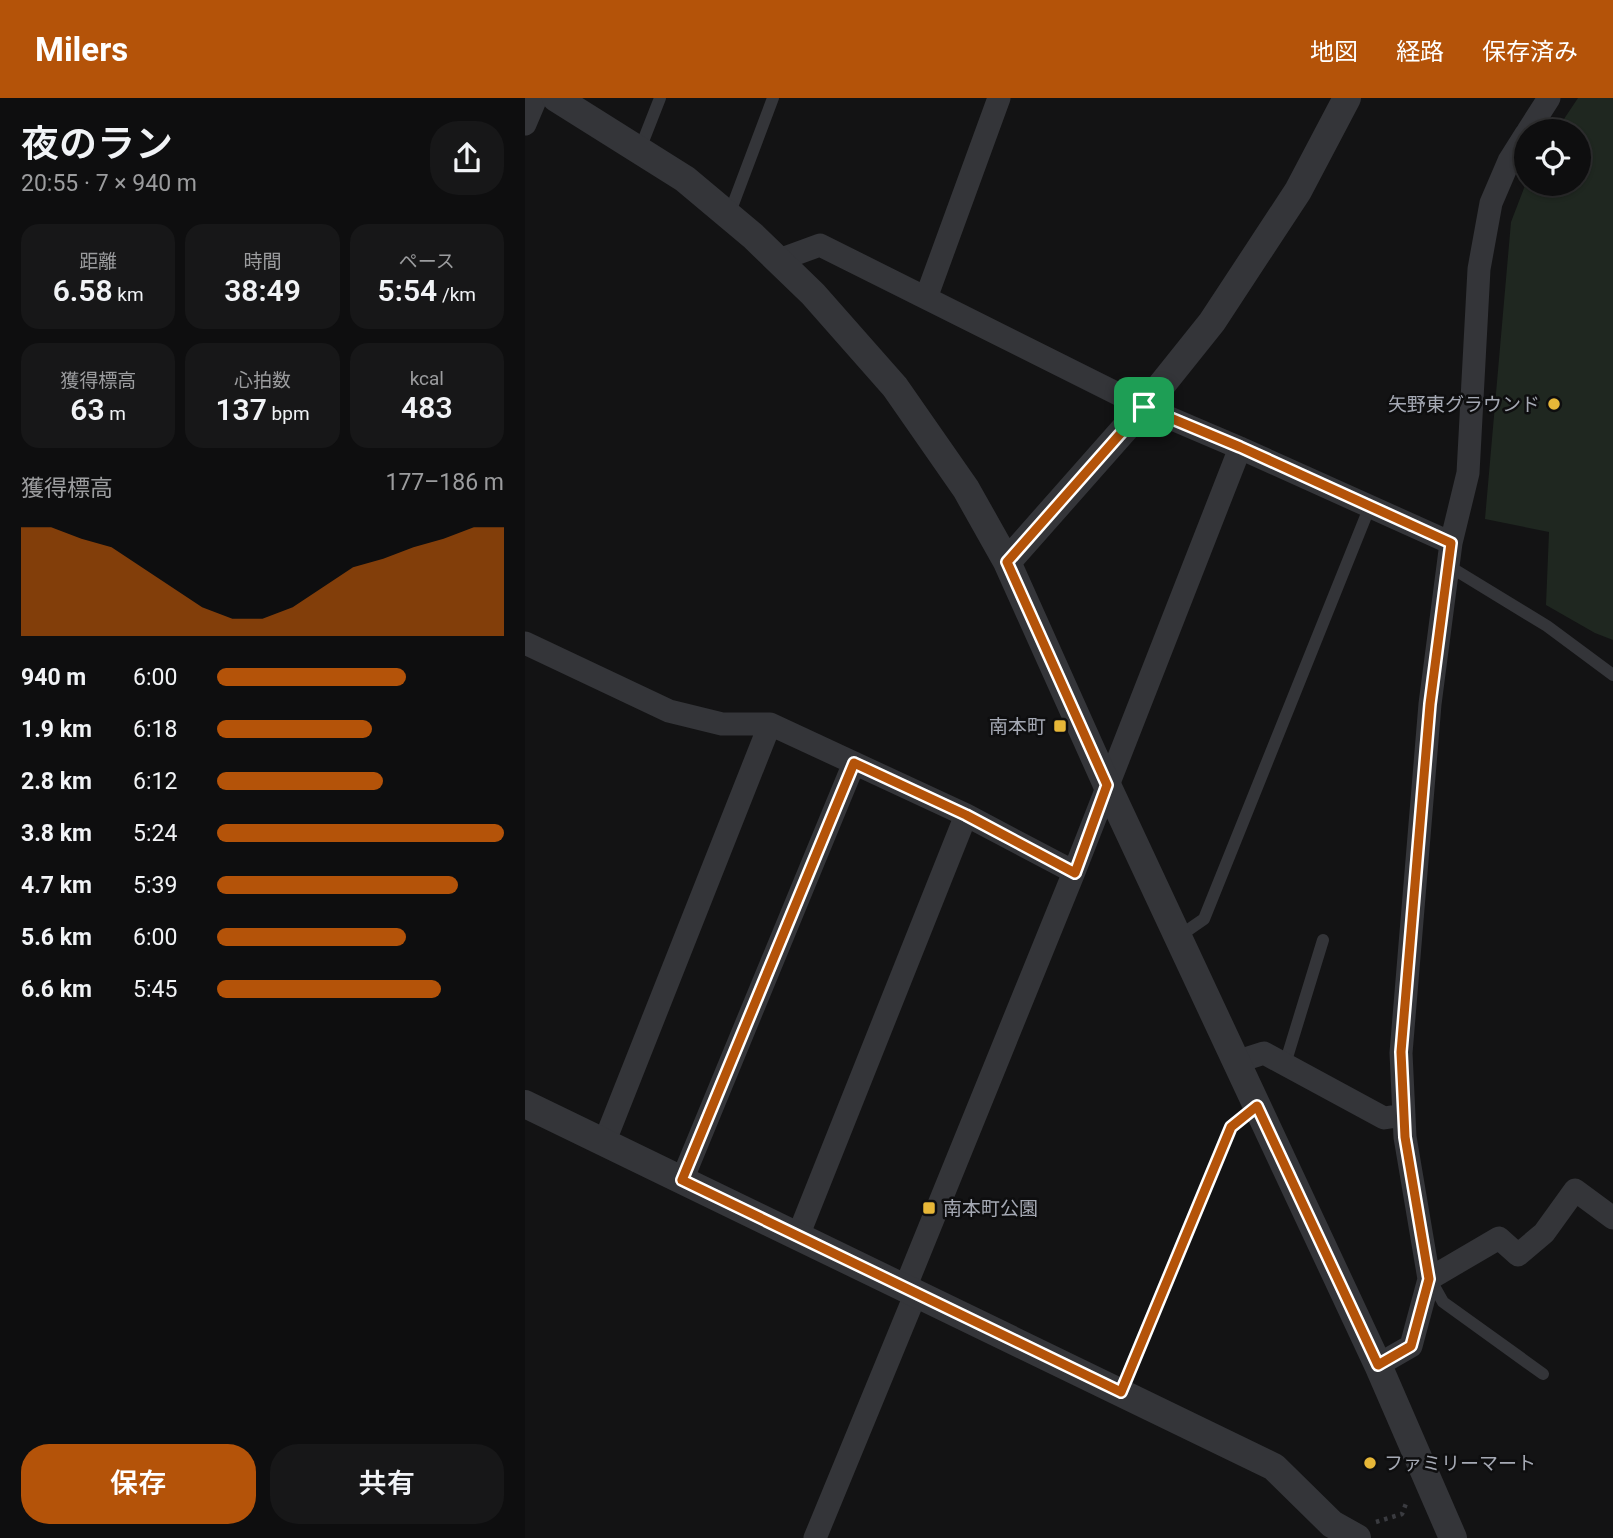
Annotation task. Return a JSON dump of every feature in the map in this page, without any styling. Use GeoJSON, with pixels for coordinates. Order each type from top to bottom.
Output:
{"type":"FeatureCollection","features":[{"type":"Feature","properties":{"kind":"street"},"geometry":{"type":"LineString","coordinates":[[525,124],[536,98]]}},
{"type":"Feature","properties":{"kind":"street"},"geometry":{"type":"LineString","coordinates":[[556,98],[685,178],[779,261],[813,294],[895,387],[966,489],[1007,562],[1107,785],[1378,1365],[1453,1538]]}},
{"type":"Feature","properties":{"kind":"street"},"geometry":{"type":"LineString","coordinates":[[926,298],[999,98]]}},
{"type":"Feature","properties":{"kind":"street"},"geometry":{"type":"LineString","coordinates":[[1007,562],[1144,407],[1212,322],[1298,191],[1347,98]]}},
{"type":"Feature","properties":{"kind":"street"},"geometry":{"type":"LineString","coordinates":[[1536,119],[1549,98]]}},
{"type":"Feature","properties":{"kind":"street"},"geometry":{"type":"LineString","coordinates":[[1378,1365],[1411,1346],[1429,1279],[1405,1137],[1402,1039],[1430,704],[1449,554],[1468,473],[1479,269],[1491,203],[1514,153]]}},
{"type":"Feature","properties":{"kind":"street"},"geometry":{"type":"LineString","coordinates":[[779,261],[820,245],[1144,407],[1370,506],[1449,554]]}},
{"type":"Feature","properties":{"kind":"street"},"geometry":{"type":"LineString","coordinates":[[815,1538],[1240,447]]}},
{"type":"Feature","properties":{"kind":"street"},"geometry":{"type":"LineString","coordinates":[[525,643],[669,711],[722,724],[770,724],[966,815],[1075,873]]}},
{"type":"Feature","properties":{"kind":"street"},"geometry":{"type":"LineString","coordinates":[[604,1143],[770,724]]}},
{"type":"Feature","properties":{"kind":"street"},"geometry":{"type":"LineString","coordinates":[[682,1180],[854,763]]}},
{"type":"Feature","properties":{"kind":"street"},"geometry":{"type":"LineString","coordinates":[[798,1236],[966,815]]}},
{"type":"Feature","properties":{"kind":"street"},"geometry":{"type":"LineString","coordinates":[[1236,1062],[1264,1053],[1384,1118],[1404,1115]]}},
{"type":"Feature","properties":{"kind":"street"},"geometry":{"type":"LineString","coordinates":[[525,1104],[1274,1467],[1332,1524],[1365,1531]]}},
{"type":"Feature","properties":{"kind":"street"},"geometry":{"type":"LineString","coordinates":[[1429,1279],[1499,1238],[1518,1255],[1544,1233],[1575,1190],[1613,1218]]}},
{"type":"Feature","properties":{"kind":"lane"},"geometry":{"type":"LineString","coordinates":[[640,149],[660,98]]}},
{"type":"Feature","properties":{"kind":"lane"},"geometry":{"type":"LineString","coordinates":[[729,216],[773,98]]}},
{"type":"Feature","properties":{"kind":"lane"},"geometry":{"type":"LineString","coordinates":[[1178,937],[1204,919],[1370,506]]}},
{"type":"Feature","properties":{"kind":"lane"},"geometry":{"type":"LineString","coordinates":[[1449,554],[1613,675]]}},
{"type":"Feature","properties":{"kind":"lane"},"geometry":{"type":"LineString","coordinates":[[1285,1064],[1323,940]]}},
{"type":"Feature","properties":{"kind":"lane"},"geometry":{"type":"LineString","coordinates":[[1121,1392],[1231,1127],[1257,1106]]}},
{"type":"Feature","properties":{"kind":"lane"},"geometry":{"type":"LineString","coordinates":[[1429,1279],[1443,1302],[1543,1374]]}},
{"type":"Feature","properties":{"kind":"path"},"geometry":{"type":"LineString","coordinates":[[1365,1531],[1402,1514],[1407,1501]]}},
{"type":"Feature","properties":{"kind":"shaded area","name":"矢野東グラウンド"},"geometry":{"type":"Polygon","coordinates":[[[1578,98],[1613,98],[1613,640],[1595,633],[1546,605],[1549,532],[1485,519],[1511,222],[1521,196],[1591,196],[1591,119],[1564,119],[1578,98]]]}},
{"type":"Feature","properties":{"kind":"place","name":"矢野東グラウンド"},"geometry":{"type":"Point","coordinates":[1554,404]}},
{"type":"Feature","properties":{"kind":"place","name":"南本町"},"geometry":{"type":"Point","coordinates":[1060,726]}},
{"type":"Feature","properties":{"kind":"place","name":"南本町公園"},"geometry":{"type":"Point","coordinates":[929,1208]}},
{"type":"Feature","properties":{"kind":"place","name":"ファミリーマート"},"geometry":{"type":"Point","coordinates":[1370,1463]}},
{"type":"Feature","properties":{"kind":"route"},"geometry":{"type":"LineString","coordinates":[[1144,407],[1240,447],[1451,543],[1430,704],[1401,1052],[1405,1137],[1429,1279],[1411,1346],[1378,1365],[1257,1106],[1231,1127],[1121,1392],[682,1180],[854,763],[966,815],[1075,873],[1107,785],[1007,562],[1144,407]]}}]}
